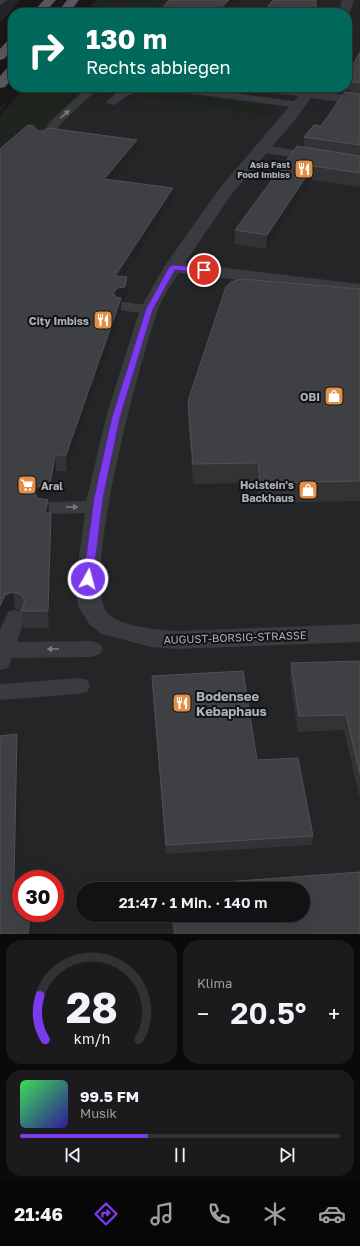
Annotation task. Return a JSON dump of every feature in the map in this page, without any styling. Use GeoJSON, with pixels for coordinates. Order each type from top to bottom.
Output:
{"type":"FeatureCollection","features":[{"type":"Feature","properties":{"kind":"main road"},"geometry":{"type":"LineString","coordinates":[[43,8],[50,0]]}},
{"type":"Feature","properties":{"kind":"main road"},"geometry":{"type":"LineString","coordinates":[[67,8],[73,0]]}},
{"type":"Feature","properties":{"kind":"main road"},"geometry":{"type":"LineString","coordinates":[[0,56],[8,47]]}},
{"type":"Feature","properties":{"kind":"main road"},"geometry":{"type":"LineString","coordinates":[[0,84],[8,75]]}},
{"type":"Feature","properties":{"kind":"street"},"geometry":{"type":"LineString","coordinates":[[347,5],[360,4]]}},
{"type":"Feature","properties":{"kind":"street"},"geometry":{"type":"LineString","coordinates":[[288,92],[360,101]]}},
{"type":"Feature","properties":{"kind":"street"},"geometry":{"type":"LineString","coordinates":[[97,507],[116,417],[149,309],[173,267],[225,192],[306,95]]}},
{"type":"Feature","properties":{"kind":"street"},"geometry":{"type":"LineString","coordinates":[[173,267],[360,289]]}},
{"type":"Feature","properties":{"kind":"street","name":"AUGUST-BORSIG-STRASSE"},"geometry":{"type":"LineString","coordinates":[[97,507],[88,595],[92,608],[99,619],[111,628],[151,638],[176,640],[360,633]]}},
{"type":"Feature","properties":{"kind":"lane"},"geometry":{"type":"LineString","coordinates":[[42,139],[59,119],[90,92]]}},
{"type":"Feature","properties":{"kind":"lane"},"geometry":{"type":"LineString","coordinates":[[112,102],[124,92]]}},
{"type":"Feature","properties":{"kind":"lane"},"geometry":{"type":"LineString","coordinates":[[252,92],[306,95]]}},
{"type":"Feature","properties":{"kind":"lane"},"geometry":{"type":"LineString","coordinates":[[262,149],[360,164]]}},
{"type":"Feature","properties":{"kind":"lane"},"geometry":{"type":"LineString","coordinates":[[123,307],[149,309]]}},
{"type":"Feature","properties":{"kind":"lane"},"geometry":{"type":"LineString","coordinates":[[46,508],[97,507]]}},
{"type":"Feature","properties":{"kind":"lane"},"geometry":{"type":"LineString","coordinates":[[15,617],[2,654],[92,649]]}},
{"type":"Feature","properties":{"kind":"lane"},"geometry":{"type":"LineString","coordinates":[[0,692],[79,686]]}},
{"type":"Feature","properties":{"kind":"shaded area"},"geometry":{"type":"Polygon","coordinates":[[[0,0],[20,0],[13,8],[8,8],[8,14],[0,23],[0,0]]]}},
{"type":"Feature","properties":{"kind":"shaded area"},"geometry":{"type":"Polygon","coordinates":[[[96,0],[162,0],[160,7],[108,2],[103,8],[90,8],[96,0]]]}},
{"type":"Feature","properties":{"kind":"shaded area"},"geometry":{"type":"Polygon","coordinates":[[[109,0],[360,0],[360,934],[0,934],[0,131],[32,92],[352,92],[352,8],[103,8],[109,0]]]}},
{"type":"Feature","properties":{"kind":"shaded area"},"geometry":{"type":"Polygon","coordinates":[[[21,92],[81,92],[0,162],[0,116],[21,92]]]}},
{"type":"Feature","properties":{"kind":"shaded area"},"geometry":{"type":"Polygon","coordinates":[[[96,92],[114,92],[106,97],[93,95],[96,92]]]}},
{"type":"Feature","properties":{"kind":"shaded area"},"geometry":{"type":"Polygon","coordinates":[[[162,92],[255,105],[263,107],[271,113],[269,115],[244,112],[232,113],[235,109],[135,95],[129,100],[126,99],[138,93],[162,92]]]}},
{"type":"Feature","properties":{"kind":"building"},"geometry":{"type":"Polygon","coordinates":[[[169,0],[229,0],[220,8],[162,8],[169,0]]]}},
{"type":"Feature","properties":{"kind":"building"},"geometry":{"type":"Polygon","coordinates":[[[273,0],[316,0],[316,8],[267,8],[273,0]]]}},
{"type":"Feature","properties":{"kind":"building"},"geometry":{"type":"Polygon","coordinates":[[[360,52],[360,83],[352,82],[355,78],[352,78],[352,67],[360,52]]]}},
{"type":"Feature","properties":{"kind":"building"},"geometry":{"type":"Polygon","coordinates":[[[345,92],[360,94],[360,145],[304,137],[314,125],[321,126],[345,92]]]}},
{"type":"Feature","properties":{"kind":"building"},"geometry":{"type":"Polygon","coordinates":[[[28,125],[34,126],[37,131],[45,131],[49,128],[137,140],[104,179],[173,188],[115,276],[127,277],[125,287],[117,288],[113,293],[116,297],[121,298],[66,455],[55,455],[50,485],[37,487],[34,491],[37,498],[48,500],[45,513],[51,513],[48,611],[21,611],[25,600],[21,594],[13,592],[5,595],[0,606],[0,149],[28,125]]]}},
{"type":"Feature","properties":{"kind":"building"},"geometry":{"type":"Polygon","coordinates":[[[297,146],[360,156],[360,173],[313,166],[267,235],[235,230],[297,146]]]}},
{"type":"Feature","properties":{"kind":"building"},"geometry":{"type":"Polygon","coordinates":[[[241,279],[360,289],[360,481],[260,483],[258,463],[193,464],[188,401],[226,287],[231,282],[241,279]]]}},
{"type":"Feature","properties":{"kind":"building"},"geometry":{"type":"Polygon","coordinates":[[[360,661],[360,774],[346,715],[299,716],[291,663],[360,661]]]}},
{"type":"Feature","properties":{"kind":"building"},"geometry":{"type":"Polygon","coordinates":[[[243,671],[257,760],[298,758],[313,836],[166,845],[152,676],[243,671]]]}},
{"type":"Feature","properties":{"kind":"building"},"geometry":{"type":"Polygon","coordinates":[[[17,734],[14,870],[12,870],[12,922],[29,922],[28,934],[0,934],[0,736],[17,734]]]}},
{"type":"Feature","properties":{"kind":"building"},"geometry":{"type":"Polygon","coordinates":[[[360,872],[360,934],[175,934],[174,922],[310,922],[310,882],[224,882],[360,872]]]}},
{"type":"Feature","properties":{"kind":"place","name":"Asia Fast Food Imbiss"},"geometry":{"type":"Point","coordinates":[304,169]}},
{"type":"Feature","properties":{"kind":"place","name":"City Imbiss"},"geometry":{"type":"Point","coordinates":[103,320]}},
{"type":"Feature","properties":{"kind":"place","name":"OBI"},"geometry":{"type":"Point","coordinates":[334,396]}},
{"type":"Feature","properties":{"kind":"place","name":"Aral"},"geometry":{"type":"Point","coordinates":[27,485]}},
{"type":"Feature","properties":{"kind":"place","name":"Holstein's Backhaus"},"geometry":{"type":"Point","coordinates":[308,490]}},
{"type":"Feature","properties":{"kind":"place","name":"Bodensee Kebaphaus"},"geometry":{"type":"Point","coordinates":[182,703]}},
{"type":"Feature","properties":{"kind":"route"},"geometry":{"type":"LineString","coordinates":[[88,579],[98,498],[116,417],[149,309],[173,267],[204,270]]}}]}
